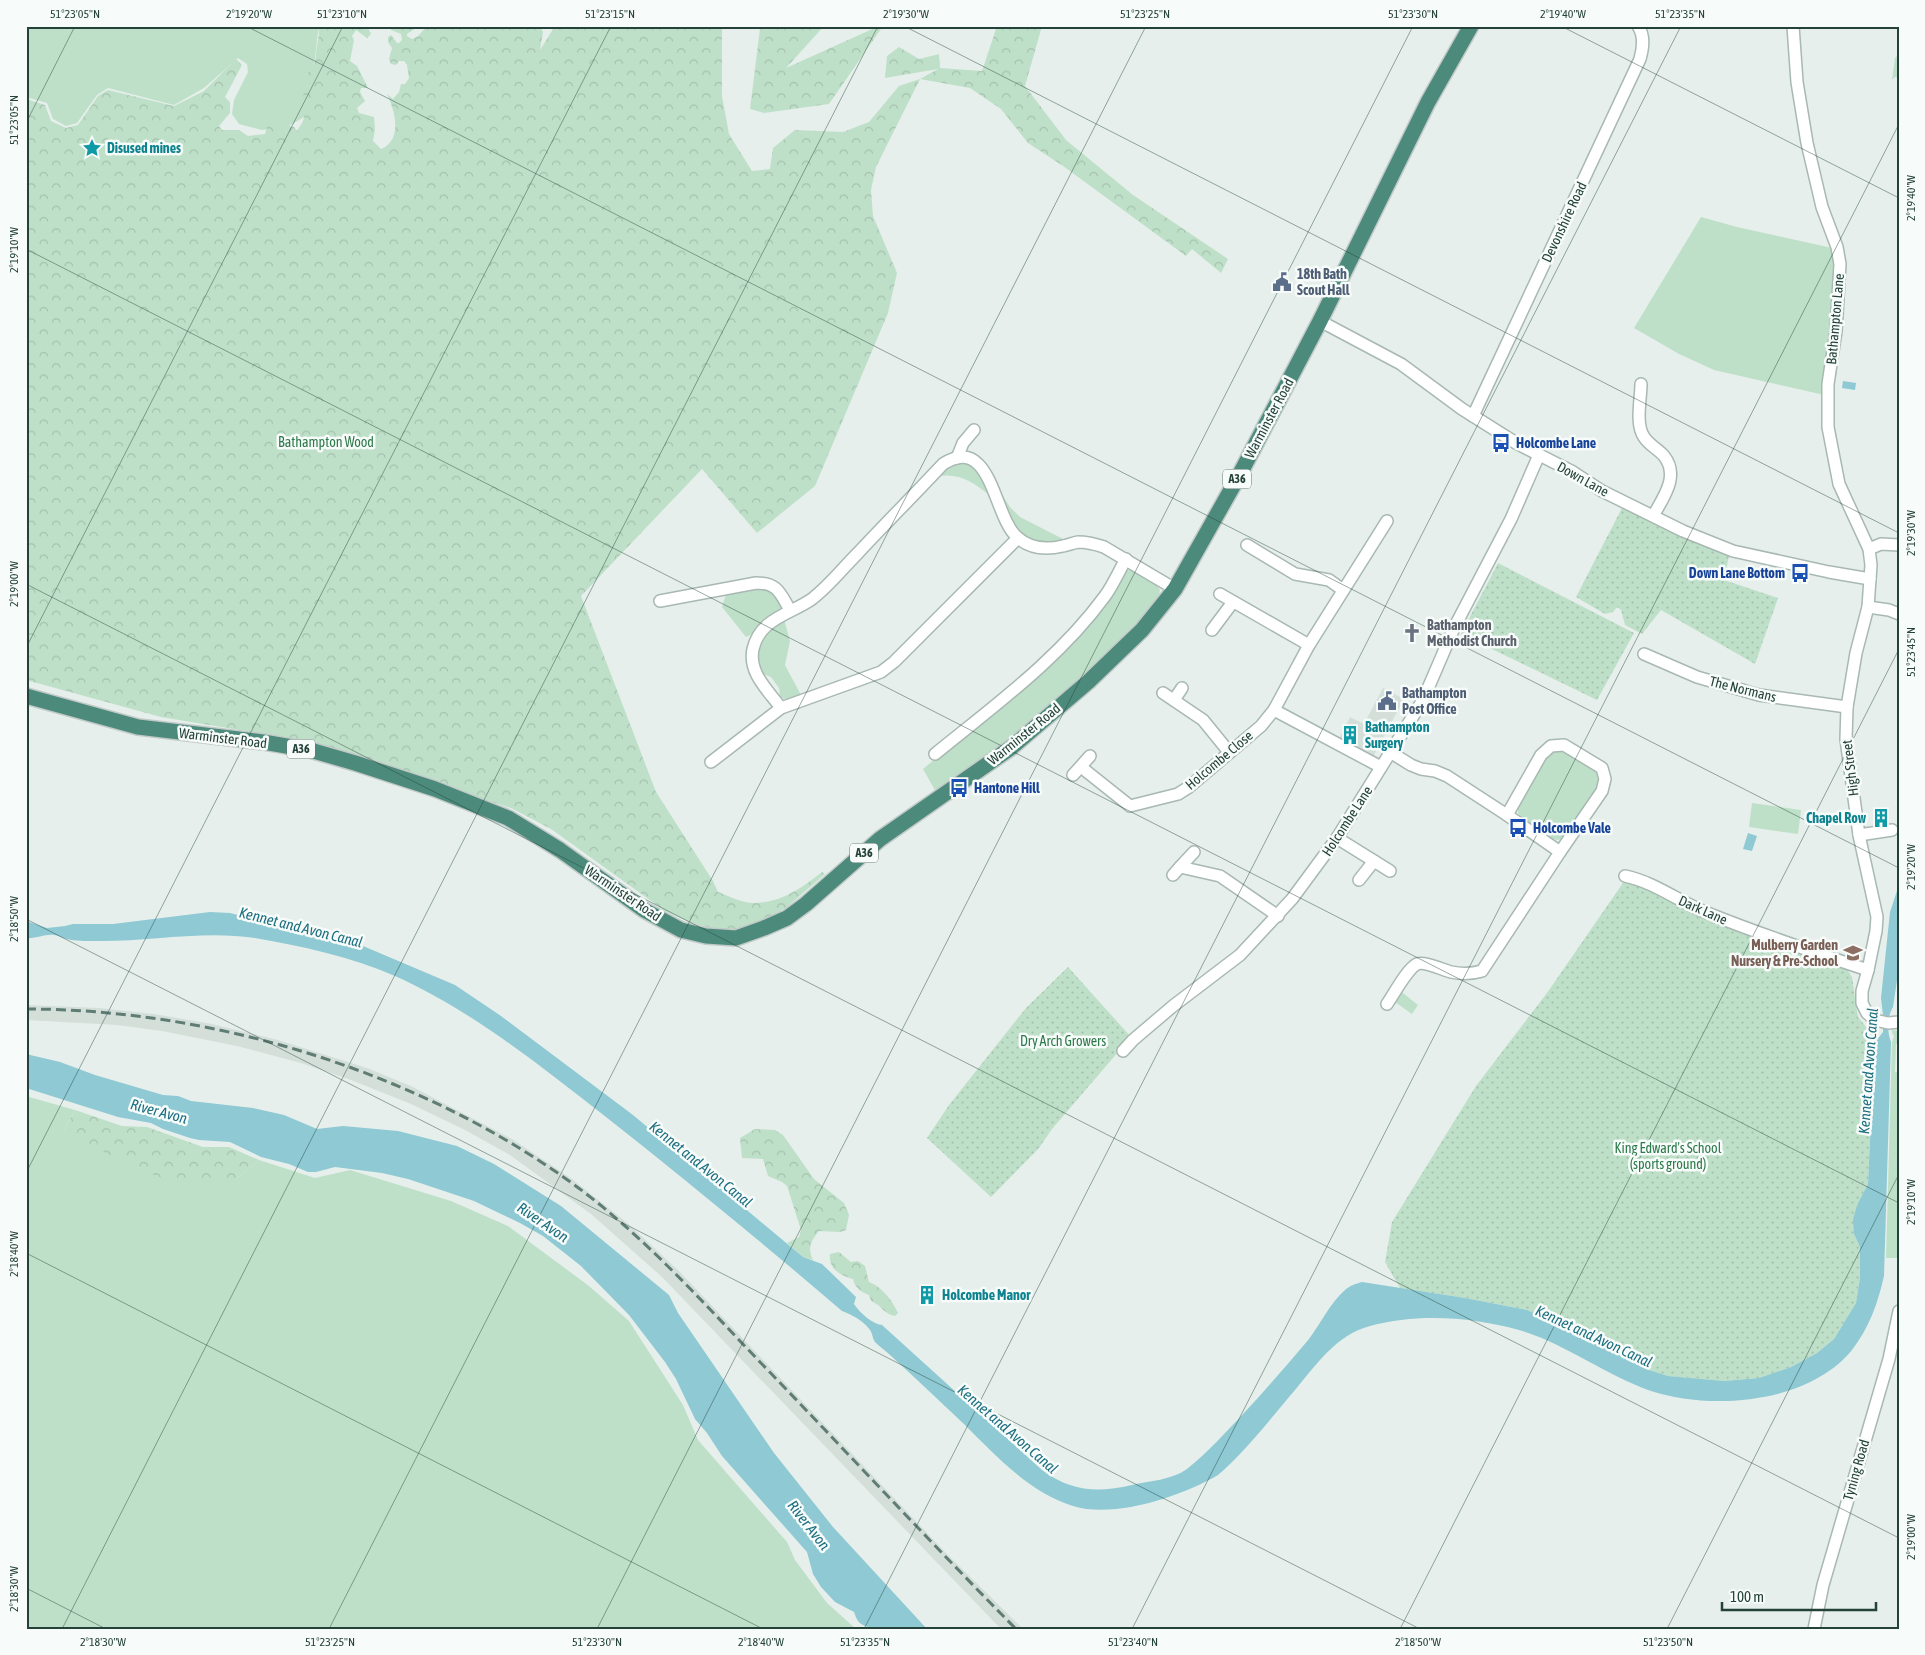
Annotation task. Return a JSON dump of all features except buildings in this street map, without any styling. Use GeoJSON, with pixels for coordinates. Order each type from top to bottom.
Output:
{"type":"FeatureCollection","features":[{"type":"Feature","properties":{"kind":"highway","name":"Warminster Road"},"geometry":{"type":"LineString","coordinates":[[26,696],[138,727],[263,742],[324,754],[426,786],[491,810],[515,822],[560,850],[644,910],[681,930],[706,936],[736,938],[787,918],[806,904],[880,839],[1012,747],[1088,682],[1142,630],[1175,589],[1241,472],[1320,321],[1428,102],[1471,26]]}},
{"type":"Feature","properties":{"kind":"street","name":"Devonshire Road"},"geometry":{"type":"LineString","coordinates":[[1473,416],[1640,59],[1643,46],[1641,31],[1638,26]]}},
{"type":"Feature","properties":{"kind":"street","name":"Bathampton Lane"},"geometry":{"type":"LineString","coordinates":[[1793,26],[1797,82],[1807,144],[1822,207],[1837,247],[1840,264],[1836,331],[1828,384],[1828,427],[1839,484],[1869,548],[1870,579]]}},
{"type":"Feature","properties":{"kind":"street","name":"Down Lane"},"geometry":{"type":"LineString","coordinates":[[1320,321],[1401,364],[1473,416],[1516,443],[1573,472],[1602,491],[1683,531],[1732,551],[1870,579]]}},
{"type":"Feature","properties":{"kind":"street"},"geometry":{"type":"LineString","coordinates":[[1641,384],[1639,421],[1643,436],[1664,456],[1671,470],[1670,486],[1653,516]]}},
{"type":"Feature","properties":{"kind":"street"},"geometry":{"type":"LineString","coordinates":[[957,458],[963,443],[974,430]]}},
{"type":"Feature","properties":{"kind":"street","name":"Holcombe Lane"},"geometry":{"type":"LineString","coordinates":[[1123,1051],[1173,1006],[1229,966],[1278,916],[1306,882],[1337,838],[1430,688],[1454,628],[1512,519],[1539,455]]}},
{"type":"Feature","properties":{"kind":"street"},"geometry":{"type":"LineString","coordinates":[[782,708],[754,672],[752,662],[753,649],[761,633],[776,618],[814,597],[943,464],[957,458],[965,457],[984,469],[991,481],[1008,528],[1018,538],[1037,548],[1062,546],[1076,542],[1091,543],[1104,547],[1175,589]]}},
{"type":"Feature","properties":{"kind":"street","name":"Holcombe Close"},"geometry":{"type":"LineString","coordinates":[[1090,756],[1077,771],[1130,806],[1178,794],[1189,786],[1261,726],[1274,710],[1309,645],[1387,521]]}},
{"type":"Feature","properties":{"kind":"street"},"geometry":{"type":"LineString","coordinates":[[1369,526],[1379,533]]}},
{"type":"Feature","properties":{"kind":"street"},"geometry":{"type":"LineString","coordinates":[[711,762],[782,708],[881,672],[894,662],[1018,538]]}},
{"type":"Feature","properties":{"kind":"street"},"geometry":{"type":"LineString","coordinates":[[1869,548],[1880,544],[1899,545]]}},
{"type":"Feature","properties":{"kind":"street"},"geometry":{"type":"LineString","coordinates":[[1247,545],[1275,557],[1295,574],[1329,580],[1343,590]]}},
{"type":"Feature","properties":{"kind":"street"},"geometry":{"type":"LineString","coordinates":[[935,754],[1040,668],[1077,631],[1106,594],[1126,559]]}},
{"type":"Feature","properties":{"kind":"street","name":"High Street"},"geometry":{"type":"LineString","coordinates":[[1870,579],[1868,607],[1856,653],[1846,707],[1847,747],[1859,835],[1877,916],[1876,931],[1862,1003],[1867,1013],[1875,1020],[1880,1022],[1899,1022]]}},
{"type":"Feature","properties":{"kind":"street"},"geometry":{"type":"LineString","coordinates":[[660,601],[756,583],[765,583],[773,585],[778,590],[790,610]]}},
{"type":"Feature","properties":{"kind":"street"},"geometry":{"type":"LineString","coordinates":[[1220,594],[1309,645]]}},
{"type":"Feature","properties":{"kind":"street"},"geometry":{"type":"LineString","coordinates":[[1212,630],[1233,602]]}},
{"type":"Feature","properties":{"kind":"street"},"geometry":{"type":"LineString","coordinates":[[1868,607],[1889,610],[1899,614]]}},
{"type":"Feature","properties":{"kind":"street","name":"The Normans"},"geometry":{"type":"LineString","coordinates":[[1644,654],[1697,677],[1758,695],[1846,707]]}},
{"type":"Feature","properties":{"kind":"street"},"geometry":{"type":"LineString","coordinates":[[1174,700],[1182,688]]}},
{"type":"Feature","properties":{"kind":"street"},"geometry":{"type":"LineString","coordinates":[[1163,693],[1203,720],[1229,752]]}},
{"type":"Feature","properties":{"kind":"street"},"geometry":{"type":"LineString","coordinates":[[1274,710],[1381,767]]}},
{"type":"Feature","properties":{"kind":"street"},"geometry":{"type":"LineString","coordinates":[[1387,1004],[1417,964],[1423,963],[1452,972],[1474,973],[1482,971],[1602,791],[1605,779],[1602,768],[1564,746],[1550,746],[1541,755],[1507,816]]}},
{"type":"Feature","properties":{"kind":"street"},"geometry":{"type":"LineString","coordinates":[[1390,752],[1411,765],[1447,776],[1560,852]]}},
{"type":"Feature","properties":{"kind":"street"},"geometry":{"type":"LineString","coordinates":[[1859,835],[1892,830]]}},
{"type":"Feature","properties":{"kind":"street"},"geometry":{"type":"LineString","coordinates":[[1337,838],[1390,871]]}},
{"type":"Feature","properties":{"kind":"street"},"geometry":{"type":"LineString","coordinates":[[1194,852],[1177,871],[1220,876],[1278,916]]}},
{"type":"Feature","properties":{"kind":"street"},"geometry":{"type":"LineString","coordinates":[[1359,880],[1374,861]]}},
{"type":"Feature","properties":{"kind":"street","name":"Dark Lane"},"geometry":{"type":"LineString","coordinates":[[1625,876],[1640,879],[1705,912],[1778,940],[1868,970]]}},
{"type":"Feature","properties":{"kind":"street","name":"Tyning Road"},"geometry":{"type":"LineString","coordinates":[[1814,1629],[1823,1585],[1889,1359],[1899,1311]]}},
{"type":"Feature","properties":{"kind":"shaded area"},"geometry":{"type":"Polygon","coordinates":[[[1383,688],[1404,699],[1373,757],[1339,739],[1350,717],[1364,724],[1383,688]]]}},
{"type":"Feature","properties":{"kind":"shaded area"},"geometry":{"type":"Polygon","coordinates":[[[26,1005],[99,1008],[154,1014],[212,1024],[278,1040],[367,1068],[411,1086],[512,1139],[572,1179],[625,1221],[679,1271],[947,1554],[1023,1629],[1001,1629],[662,1277],[591,1214],[510,1155],[465,1130],[411,1104],[351,1080],[301,1063],[237,1046],[162,1031],[117,1025],[26,1020],[26,1005]]]}},
{"type":"Feature","properties":{"kind":"green space"},"geometry":{"type":"Polygon","coordinates":[[[26,26],[319,26],[311,94],[306,116],[287,127],[262,130],[239,124],[232,114],[234,100],[248,72],[247,64],[238,58],[204,88],[174,105],[108,88],[97,95],[77,123],[66,126],[53,119],[47,103],[26,97],[26,26]]]}},
{"type":"Feature","properties":{"kind":"green space","name":"Bathampton Wood"},"geometry":{"type":"Polygon","coordinates":[[[318,26],[367,26],[371,34],[367,38],[356,30],[352,36],[354,40],[350,61],[357,66],[368,88],[361,88],[360,92],[365,101],[357,108],[359,113],[374,117],[373,141],[381,149],[388,145],[395,132],[393,109],[387,94],[393,99],[399,92],[401,84],[405,84],[409,78],[407,65],[404,61],[399,61],[396,65],[391,64],[389,59],[392,48],[388,42],[388,37],[391,35],[397,43],[402,40],[401,34],[391,30],[390,26],[416,26],[407,34],[412,39],[418,36],[427,26],[540,26],[543,32],[540,50],[555,26],[722,26],[722,96],[729,134],[752,171],[770,169],[773,148],[795,130],[843,132],[869,122],[899,86],[920,79],[876,167],[871,190],[873,216],[897,273],[888,313],[815,486],[757,533],[702,469],[581,596],[656,792],[713,881],[718,892],[743,901],[762,903],[790,894],[822,872],[825,874],[787,907],[764,921],[749,927],[730,930],[691,923],[665,911],[551,829],[511,808],[311,742],[161,717],[26,680],[26,99],[45,105],[51,121],[66,128],[78,125],[98,96],[108,90],[174,106],[204,91],[236,59],[242,65],[225,97],[230,102],[230,113],[219,126],[222,130],[239,130],[248,136],[265,134],[267,127],[274,121],[294,127],[297,131],[303,120],[306,100],[303,94],[302,76],[311,70],[315,64],[319,36],[318,26]]]}},
{"type":"Feature","properties":{"kind":"green space"},"geometry":{"type":"Polygon","coordinates":[[[758,26],[824,26],[786,68],[879,26],[883,26],[829,104],[764,113],[750,109],[760,29],[758,26]]]}},
{"type":"Feature","properties":{"kind":"green space"},"geometry":{"type":"Polygon","coordinates":[[[997,26],[1042,26],[1025,86],[1066,140],[1133,195],[1228,259],[1221,273],[1192,249],[1186,256],[1063,166],[1028,143],[1001,109],[970,88],[920,79],[938,69],[885,78],[887,56],[899,47],[919,59],[939,54],[940,68],[982,71],[997,26]]]}},
{"type":"Feature","properties":{"kind":"green space"},"geometry":{"type":"Polygon","coordinates":[[[1899,54],[1899,78],[1895,77],[1892,80],[1895,58],[1899,54]]]}},
{"type":"Feature","properties":{"kind":"green space"},"geometry":{"type":"Polygon","coordinates":[[[1701,217],[1832,248],[1835,285],[1824,395],[1714,370],[1679,354],[1634,328],[1701,217]]]}},
{"type":"Feature","properties":{"kind":"green space"},"geometry":{"type":"Polygon","coordinates":[[[957,463],[970,466],[979,473],[990,496],[967,480],[947,475],[939,476],[940,471],[957,463]]]}},
{"type":"Feature","properties":{"kind":"green space"},"geometry":{"type":"Polygon","coordinates":[[[999,490],[1010,507],[1020,517],[1065,540],[1036,541],[1019,533],[1009,516],[999,490]]]}},
{"type":"Feature","properties":{"kind":"green space"},"geometry":{"type":"Polygon","coordinates":[[[1623,506],[1675,533],[1729,556],[1724,580],[1778,598],[1755,664],[1661,610],[1642,634],[1625,625],[1621,610],[1617,607],[1613,612],[1605,614],[1576,597],[1623,506]]]}},
{"type":"Feature","properties":{"kind":"green space"},"geometry":{"type":"Polygon","coordinates":[[[1498,563],[1634,633],[1597,700],[1461,634],[1498,563]]]}},
{"type":"Feature","properties":{"kind":"green space"},"geometry":{"type":"Polygon","coordinates":[[[1129,570],[1142,574],[1154,583],[1160,590],[1158,601],[1138,624],[1067,692],[996,752],[936,792],[923,769],[1043,669],[1123,573],[1129,570]]]}},
{"type":"Feature","properties":{"kind":"green space"},"geometry":{"type":"Polygon","coordinates":[[[759,587],[775,592],[781,608],[767,617],[757,630],[746,637],[722,607],[726,594],[759,587]]]}},
{"type":"Feature","properties":{"kind":"green space"},"geometry":{"type":"Polygon","coordinates":[[[784,619],[790,641],[785,665],[801,695],[787,699],[780,696],[779,688],[771,677],[763,674],[758,658],[763,636],[784,619]]]}},
{"type":"Feature","properties":{"kind":"green space"},"geometry":{"type":"Polygon","coordinates":[[[1552,750],[1563,750],[1598,771],[1602,779],[1598,789],[1564,838],[1558,840],[1552,839],[1523,819],[1518,813],[1518,805],[1544,758],[1552,750]]]}},
{"type":"Feature","properties":{"kind":"green space"},"geometry":{"type":"Polygon","coordinates":[[[1752,803],[1801,810],[1798,834],[1749,827],[1752,803]]]}},
{"type":"Feature","properties":{"kind":"green space","name":"King Edward's School (sports ground)"},"geometry":{"type":"Polygon","coordinates":[[[1625,880],[1704,914],[1843,963],[1852,977],[1858,1017],[1867,1028],[1877,1029],[1877,1038],[1873,1045],[1868,1184],[1858,1203],[1854,1234],[1860,1247],[1860,1278],[1856,1303],[1834,1339],[1817,1353],[1791,1367],[1759,1378],[1724,1381],[1668,1376],[1649,1370],[1576,1331],[1527,1310],[1400,1288],[1385,1262],[1392,1222],[1476,1086],[1547,993],[1625,880]]]}},
{"type":"Feature","properties":{"kind":"green space","name":"Dry Arch Growers"},"geometry":{"type":"Polygon","coordinates":[[[1068,967],[1131,1037],[1052,1129],[1039,1148],[991,1197],[927,1138],[949,1105],[1026,1008],[1068,967]]]}},
{"type":"Feature","properties":{"kind":"green space"},"geometry":{"type":"Polygon","coordinates":[[[1399,990],[1418,1005],[1412,1014],[1395,1002],[1399,990]]]}},
{"type":"Feature","properties":{"kind":"green space"},"geometry":{"type":"Polygon","coordinates":[[[1892,1030],[1899,1031],[1899,1042],[1896,1044],[1895,1072],[1899,1072],[1899,1258],[1886,1258],[1892,1042],[1894,1036],[1892,1030]]]}},
{"type":"Feature","properties":{"kind":"green space"},"geometry":{"type":"Polygon","coordinates":[[[26,1096],[75,1110],[64,1130],[235,1180],[259,1160],[315,1178],[350,1170],[451,1201],[508,1226],[589,1286],[629,1321],[683,1405],[698,1440],[787,1542],[795,1560],[827,1603],[856,1629],[26,1629],[26,1096]]]}},
{"type":"Feature","properties":{"kind":"green space"},"geometry":{"type":"Polygon","coordinates":[[[75,1110],[122,1126],[147,1127],[203,1147],[229,1147],[259,1160],[235,1180],[182,1185],[130,1167],[64,1130],[75,1110]]]}},
{"type":"Feature","properties":{"kind":"green space"},"geometry":{"type":"Polygon","coordinates":[[[755,1129],[775,1130],[783,1135],[814,1179],[844,1203],[849,1215],[846,1230],[840,1232],[819,1231],[811,1245],[810,1252],[813,1260],[803,1257],[787,1243],[799,1237],[801,1230],[787,1186],[768,1176],[763,1159],[742,1158],[740,1138],[755,1129]]]}},
{"type":"Feature","properties":{"kind":"green space"},"geometry":{"type":"Polygon","coordinates":[[[839,1252],[851,1262],[858,1261],[865,1266],[869,1282],[882,1290],[890,1299],[898,1313],[895,1316],[887,1313],[871,1301],[869,1295],[855,1285],[853,1279],[836,1271],[831,1263],[830,1254],[839,1252]]]}},
{"type":"Feature","properties":{"kind":"water"},"geometry":{"type":"Polygon","coordinates":[[[1843,381],[1856,383],[1855,390],[1842,388],[1843,381]]]}},
{"type":"Feature","properties":{"kind":"water"},"geometry":{"type":"Polygon","coordinates":[[[1748,833],[1757,836],[1752,851],[1743,849],[1748,833]]]}},
{"type":"Feature","properties":{"kind":"water"},"geometry":{"type":"Polygon","coordinates":[[[1899,885],[1899,967],[1893,1007],[1888,1025],[1891,1042],[1884,1276],[1876,1305],[1868,1324],[1852,1350],[1834,1368],[1811,1382],[1786,1392],[1730,1401],[1702,1400],[1675,1397],[1651,1391],[1618,1377],[1553,1343],[1519,1330],[1483,1322],[1445,1318],[1407,1319],[1388,1322],[1358,1330],[1347,1336],[1328,1352],[1248,1445],[1218,1475],[1186,1491],[1148,1503],[1108,1510],[1073,1506],[1057,1500],[1028,1483],[876,1343],[864,1323],[842,1311],[755,1237],[556,1078],[478,1022],[424,990],[379,969],[344,958],[255,938],[215,935],[88,941],[70,940],[57,935],[50,935],[26,938],[26,921],[47,928],[73,924],[113,924],[210,912],[230,913],[363,946],[455,985],[501,1016],[633,1115],[803,1257],[822,1264],[856,1297],[854,1304],[863,1314],[874,1323],[882,1325],[1042,1470],[1064,1483],[1075,1487],[1096,1490],[1120,1488],[1160,1480],[1174,1476],[1187,1469],[1223,1435],[1277,1376],[1309,1339],[1340,1295],[1349,1287],[1362,1282],[1527,1310],[1576,1331],[1649,1370],[1668,1376],[1724,1381],[1759,1378],[1791,1367],[1817,1353],[1834,1339],[1856,1303],[1860,1278],[1860,1247],[1854,1234],[1853,1219],[1858,1203],[1868,1184],[1873,1045],[1883,1032],[1881,998],[1890,912],[1899,885]]]}},
{"type":"Feature","properties":{"kind":"water","name":"River Avon"},"geometry":{"type":"Polygon","coordinates":[[[26,1054],[60,1062],[95,1075],[163,1095],[178,1096],[191,1101],[253,1108],[284,1115],[317,1129],[343,1126],[398,1131],[457,1146],[494,1164],[561,1206],[669,1295],[678,1313],[774,1453],[833,1527],[927,1629],[903,1630],[868,1627],[859,1622],[854,1612],[835,1602],[821,1587],[813,1574],[807,1552],[722,1456],[695,1419],[676,1379],[629,1315],[581,1266],[543,1236],[474,1201],[408,1179],[382,1173],[335,1167],[308,1172],[289,1164],[261,1157],[230,1142],[190,1138],[151,1123],[118,1117],[26,1088],[26,1054]]]}},
{"type":"Feature","properties":{"kind":"railway"},"geometry":{"type":"LineString","coordinates":[[26,1009],[97,1012],[169,1021],[240,1035],[311,1054],[380,1079],[446,1108],[510,1142],[569,1181],[595,1201],[668,1267],[1016,1629]]}},
{"type":"Feature","properties":{"kind":"place","name":"Disused mines"},"geometry":{"type":"Point","coordinates":[92,148]}},
{"type":"Feature","properties":{"kind":"place","name":"18th Bath Scout Hall"},"geometry":{"type":"Point","coordinates":[1282,282]}},
{"type":"Feature","properties":{"kind":"place","name":"Holcombe Lane"},"geometry":{"type":"Point","coordinates":[1501,443]}},
{"type":"Feature","properties":{"kind":"place","name":"Down Lane Bottom"},"geometry":{"type":"Point","coordinates":[1800,573]}},
{"type":"Feature","properties":{"kind":"place","name":"Bathampton Methodist Church"},"geometry":{"type":"Point","coordinates":[1412,633]}},
{"type":"Feature","properties":{"kind":"place","name":"Bathampton Post Office"},"geometry":{"type":"Point","coordinates":[1387,701]}},
{"type":"Feature","properties":{"kind":"place","name":"Bathampton Surgery"},"geometry":{"type":"Point","coordinates":[1350,735]}},
{"type":"Feature","properties":{"kind":"place","name":"Hantone Hill"},"geometry":{"type":"Point","coordinates":[959,788]}},
{"type":"Feature","properties":{"kind":"place","name":"Chapel Row"},"geometry":{"type":"Point","coordinates":[1881,818]}},
{"type":"Feature","properties":{"kind":"place","name":"Holcombe Vale"},"geometry":{"type":"Point","coordinates":[1518,828]}},
{"type":"Feature","properties":{"kind":"place","name":"Mulberry Garden Nursery & Pre-School"},"geometry":{"type":"Point","coordinates":[1853,953]}},
{"type":"Feature","properties":{"kind":"place","name":"Holcombe Manor"},"geometry":{"type":"Point","coordinates":[927,1295]}},
{"type":"Feature","properties":{"kind":"water label","name":"Kennet and Avon Canal"},"geometry":{"type":"Point","coordinates":[301,927]}},
{"type":"Feature","properties":{"kind":"water label","name":"Kennet and Avon Canal"},"geometry":{"type":"Point","coordinates":[1868,1071]}},
{"type":"Feature","properties":{"kind":"water label","name":"Kennet and Avon Canal"},"geometry":{"type":"Point","coordinates":[701,1164]}},
{"type":"Feature","properties":{"kind":"water label","name":"Kennet and Avon Canal"},"geometry":{"type":"Point","coordinates":[1594,1336]}},
{"type":"Feature","properties":{"kind":"water label","name":"Kennet and Avon Canal"},"geometry":{"type":"Point","coordinates":[1008,1429]}}]}
